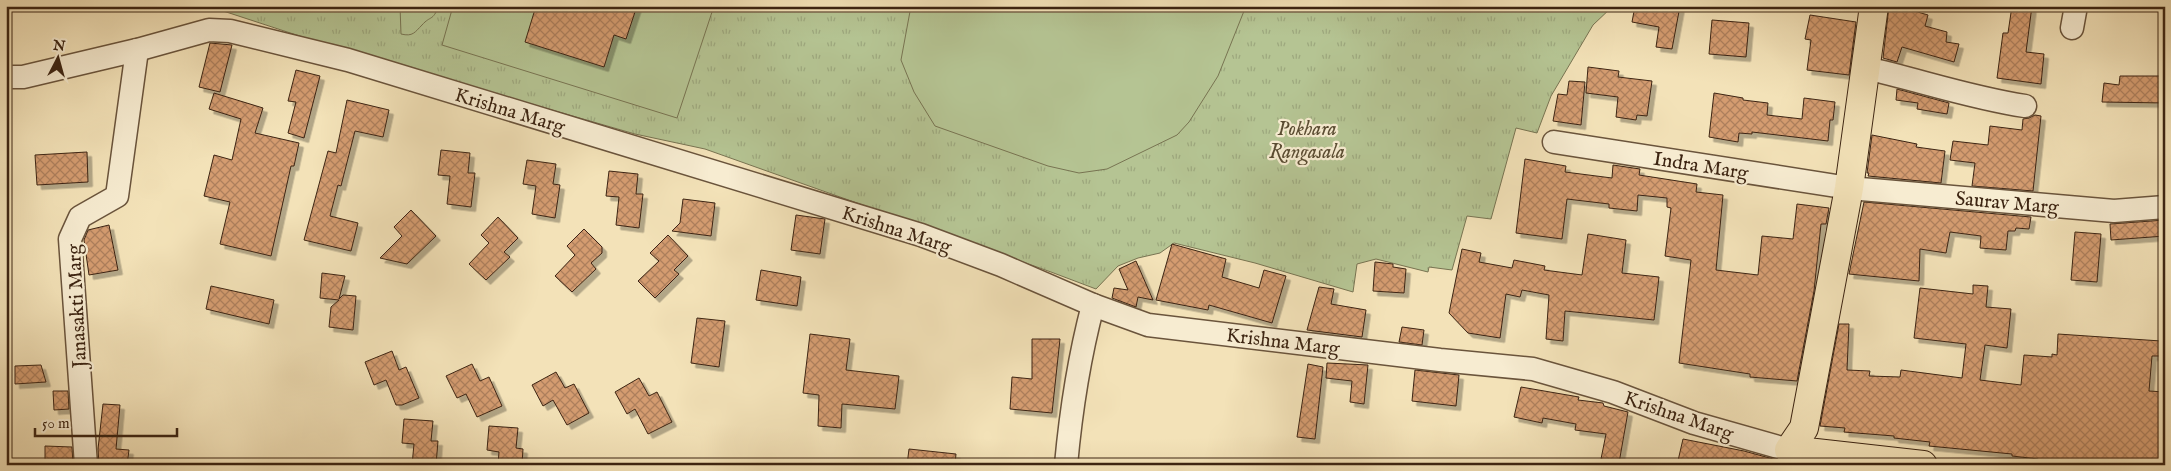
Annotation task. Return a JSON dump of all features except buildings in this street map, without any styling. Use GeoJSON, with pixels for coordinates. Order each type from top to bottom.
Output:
{"type":"FeatureCollection","features":[{"type":"Feature","properties":{"kind":"main road"},"geometry":{"type":"LineString","coordinates":[[1874,6],[1849,188],[1804,428],[1789,450],[1923,465]]}},
{"type":"Feature","properties":{"kind":"street"},"geometry":{"type":"LineString","coordinates":[[2072,28],[2076,6]]}},
{"type":"Feature","properties":{"kind":"street","name":"Krishna Marg"},"geometry":{"type":"LineString","coordinates":[[6,77],[23,77],[137,50],[209,30],[230,31],[348,60],[921,235],[1001,265],[1093,305],[1148,325],[1440,360],[1534,369],[1613,392],[1694,423],[1789,450]]}},
{"type":"Feature","properties":{"kind":"street","name":"Janasakti Marg"},"geometry":{"type":"LineString","coordinates":[[86,465],[70,239],[80,217],[117,196],[137,50]]}},
{"type":"Feature","properties":{"kind":"street"},"geometry":{"type":"LineString","coordinates":[[1866,68],[1932,84],[1983,100],[2025,106]]}},
{"type":"Feature","properties":{"kind":"street","name":"Indra Marg"},"geometry":{"type":"LineString","coordinates":[[1554,142],[1849,188]]}},
{"type":"Feature","properties":{"kind":"street","name":"Saurav Marg"},"geometry":{"type":"LineString","coordinates":[[1849,188],[2114,211],[2165,208]]}},
{"type":"Feature","properties":{"kind":"street"},"geometry":{"type":"LineString","coordinates":[[1066,465],[1071,405],[1083,343],[1093,305]]}},
{"type":"Feature","properties":{"kind":"green space","name":"Pokhara Rangasala"},"geometry":{"type":"Polygon","coordinates":[[[208,6],[1613,6],[1593,25],[1551,96],[1537,133],[1516,128],[1491,219],[1467,216],[1452,270],[1429,267],[1428,272],[1376,259],[1357,264],[1353,292],[1255,263],[1174,243],[1160,253],[1138,258],[1118,266],[1096,289],[705,149],[635,134],[330,46],[208,6]]]}},
{"type":"Feature","properties":{"kind":"green space"},"geometry":{"type":"Polygon","coordinates":[[[400,6],[439,6],[433,16],[415,32],[408,35],[401,34],[400,6]]]}},
{"type":"Feature","properties":{"kind":"green space"},"geometry":{"type":"Polygon","coordinates":[[[453,6],[714,6],[677,118],[442,45],[453,6]]]}},
{"type":"Feature","properties":{"kind":"green space"},"geometry":{"type":"Polygon","coordinates":[[[911,6],[1246,6],[1218,76],[1189,122],[1177,135],[1107,169],[1079,173],[1048,166],[935,126],[914,92],[901,60],[911,6]]]}}]}
